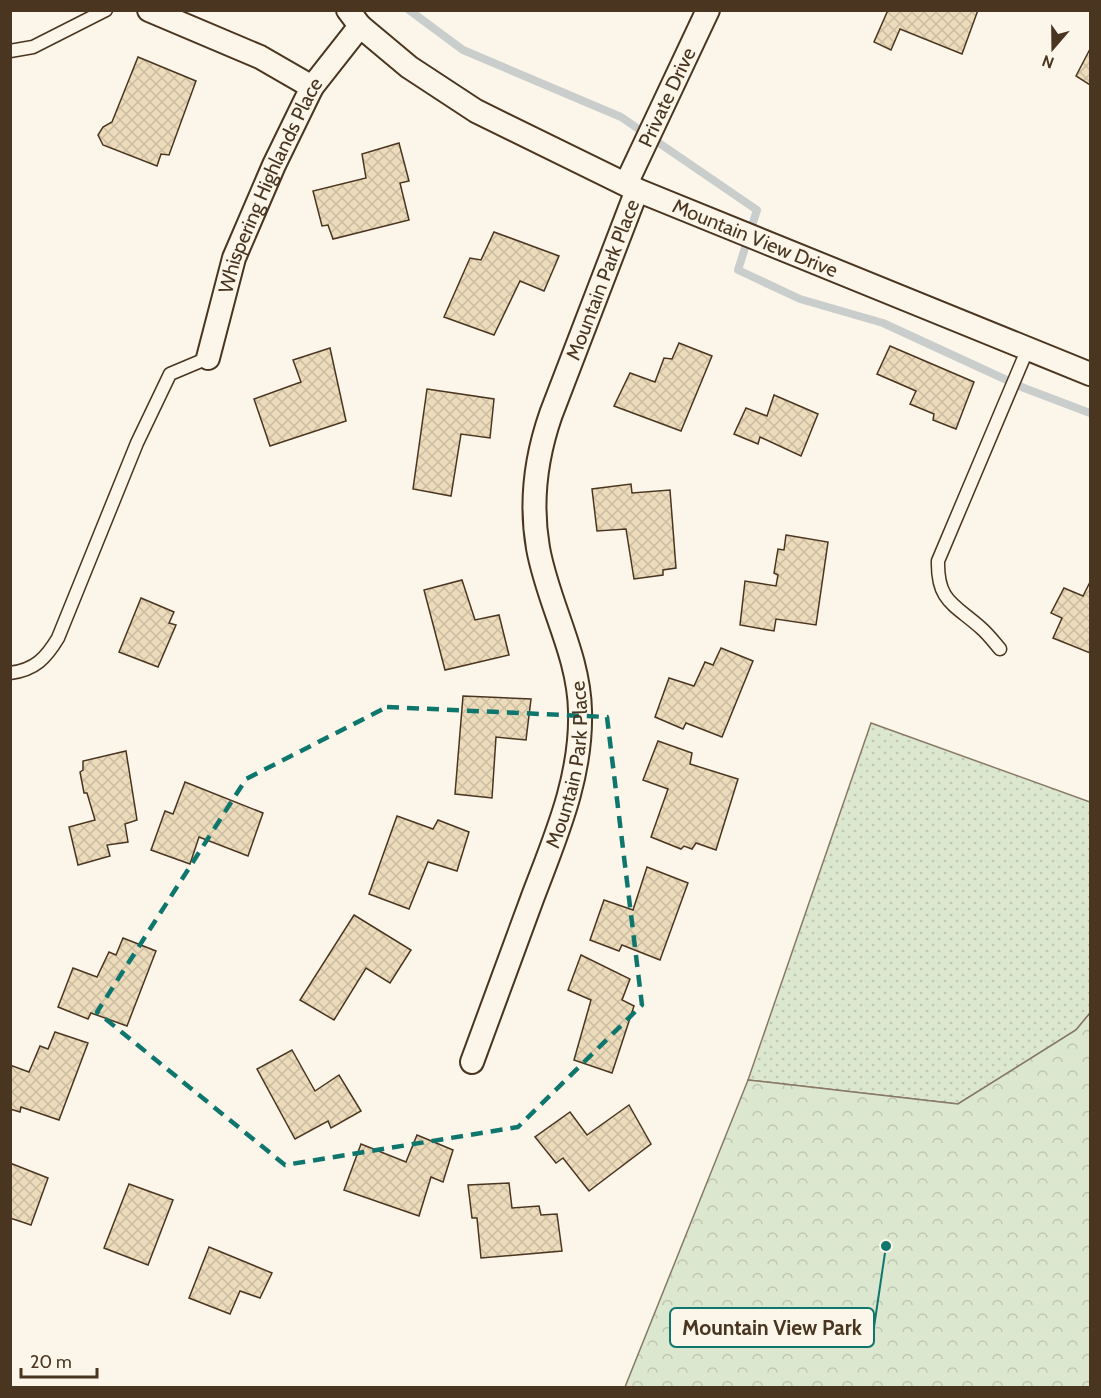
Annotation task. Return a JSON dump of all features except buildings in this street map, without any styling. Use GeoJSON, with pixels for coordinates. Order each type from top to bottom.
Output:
{"type":"FeatureCollection","features":[{"type":"Feature","properties":{"kind":"street"},"geometry":{"type":"LineString","coordinates":[[149,10],[260,57],[312,87]]}},
{"type":"Feature","properties":{"kind":"street","name":"Private Drive"},"geometry":{"type":"LineString","coordinates":[[632,187],[708,10]]}},
{"type":"Feature","properties":{"kind":"street","name":"Whispering Highlands Place"},"geometry":{"type":"LineString","coordinates":[[208,358],[234,258],[274,165],[312,87],[354,18]]}},
{"type":"Feature","properties":{"kind":"street","name":"Mountain View Drive"},"geometry":{"type":"LineString","coordinates":[[354,18],[409,67],[476,111],[632,187],[1090,374]]}},
{"type":"Feature","properties":{"kind":"street","name":"Mountain Park Place"},"geometry":{"type":"LineString","coordinates":[[472,1062],[566,810],[579,760],[580,710],[574,664],[538,548],[535,478],[541,444],[551,414],[632,187]]}},
{"type":"Feature","properties":{"kind":"lane"},"geometry":{"type":"LineString","coordinates":[[10,51],[33,47],[106,10]]}},
{"type":"Feature","properties":{"kind":"lane"},"geometry":{"type":"LineString","coordinates":[[1000,649],[982,629],[948,603],[938,579],[938,561],[1028,348]]}},
{"type":"Feature","properties":{"kind":"lane"},"geometry":{"type":"LineString","coordinates":[[10,674],[21,672],[45,659],[58,638],[137,443],[170,374],[208,358]]}},
{"type":"Feature","properties":{"kind":"highlighted area"},"geometry":{"type":"Polygon","coordinates":[[[387,707],[607,717],[642,1005],[518,1127],[285,1165],[97,1012],[246,779],[387,707]]]}},
{"type":"Feature","properties":{"kind":"green space"},"geometry":{"type":"Polygon","coordinates":[[[871,723],[1090,802],[1090,1013],[1076,1030],[958,1104],[748,1080],[871,723]]]}},
{"type":"Feature","properties":{"kind":"green space"},"geometry":{"type":"Polygon","coordinates":[[[1090,1013],[1090,1387],[625,1387],[748,1080],[958,1104],[1076,1030],[1090,1013]]]}},
{"type":"Feature","properties":{"kind":"waterway"},"geometry":{"type":"LineString","coordinates":[[409,10],[463,50],[621,117],[757,210],[738,270],[800,299],[883,323],[1024,388],[1090,413]]}},
{"type":"Feature","properties":{"kind":"place","name":"Mountain View Park"},"geometry":{"type":"Point","coordinates":[886,1246]}}]}
